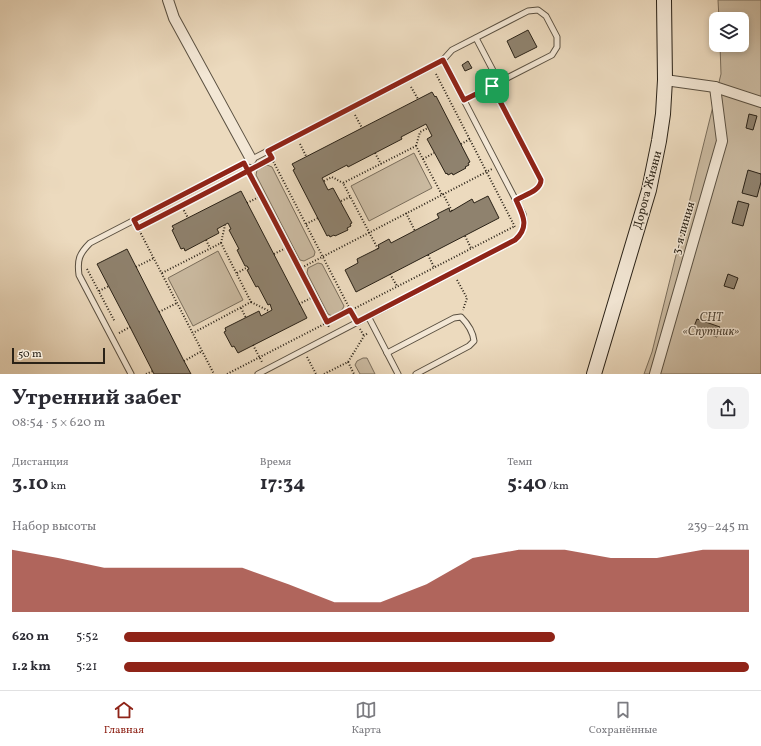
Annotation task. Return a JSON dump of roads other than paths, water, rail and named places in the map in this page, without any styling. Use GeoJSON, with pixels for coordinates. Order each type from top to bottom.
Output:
{"type":"FeatureCollection","features":[{"type":"Feature","properties":{"kind":"main road","name":"Дорога Жизни"},"geometry":{"type":"LineString","coordinates":[[594,374],[649,190],[659,142],[663,114],[665,80],[664,0]]}},
{"type":"Feature","properties":{"kind":"street"},"geometry":{"type":"LineString","coordinates":[[168,0],[174,18],[250,163]]}},
{"type":"Feature","properties":{"kind":"street"},"geometry":{"type":"LineString","coordinates":[[665,80],[715,87],[761,102]]}},
{"type":"Feature","properties":{"kind":"street","name":"3-я линия"},"geometry":{"type":"LineString","coordinates":[[655,374],[722,141],[715,87]]}},
{"type":"Feature","properties":{"kind":"lane"},"geometry":{"type":"LineString","coordinates":[[132,374],[79,275],[78,263],[82,250],[90,243],[250,163],[268,151],[443,60],[452,50],[528,11],[538,10],[546,16],[557,37],[557,47],[552,55],[464,100]]}},
{"type":"Feature","properties":{"kind":"lane"},"geometry":{"type":"LineString","coordinates":[[476,38],[498,82]]}},
{"type":"Feature","properties":{"kind":"lane"},"geometry":{"type":"LineString","coordinates":[[258,374],[515,240],[520,236],[524,229],[523,214],[443,60]]}},
{"type":"Feature","properties":{"kind":"lane"},"geometry":{"type":"LineString","coordinates":[[492,86],[541,180],[541,184],[538,188],[516,200]]}},
{"type":"Feature","properties":{"kind":"lane"},"geometry":{"type":"LineString","coordinates":[[368,316],[398,374]]}},
{"type":"Feature","properties":{"kind":"lane"},"geometry":{"type":"LineString","coordinates":[[387,353],[454,318],[461,317],[466,322],[473,335],[474,341],[469,346],[416,374]]}},
{"type":"Feature","properties":{"kind":"park label","name":"СНТ «Спутник»"},"geometry":{"type":"Point","coordinates":[711,324]}}]}
